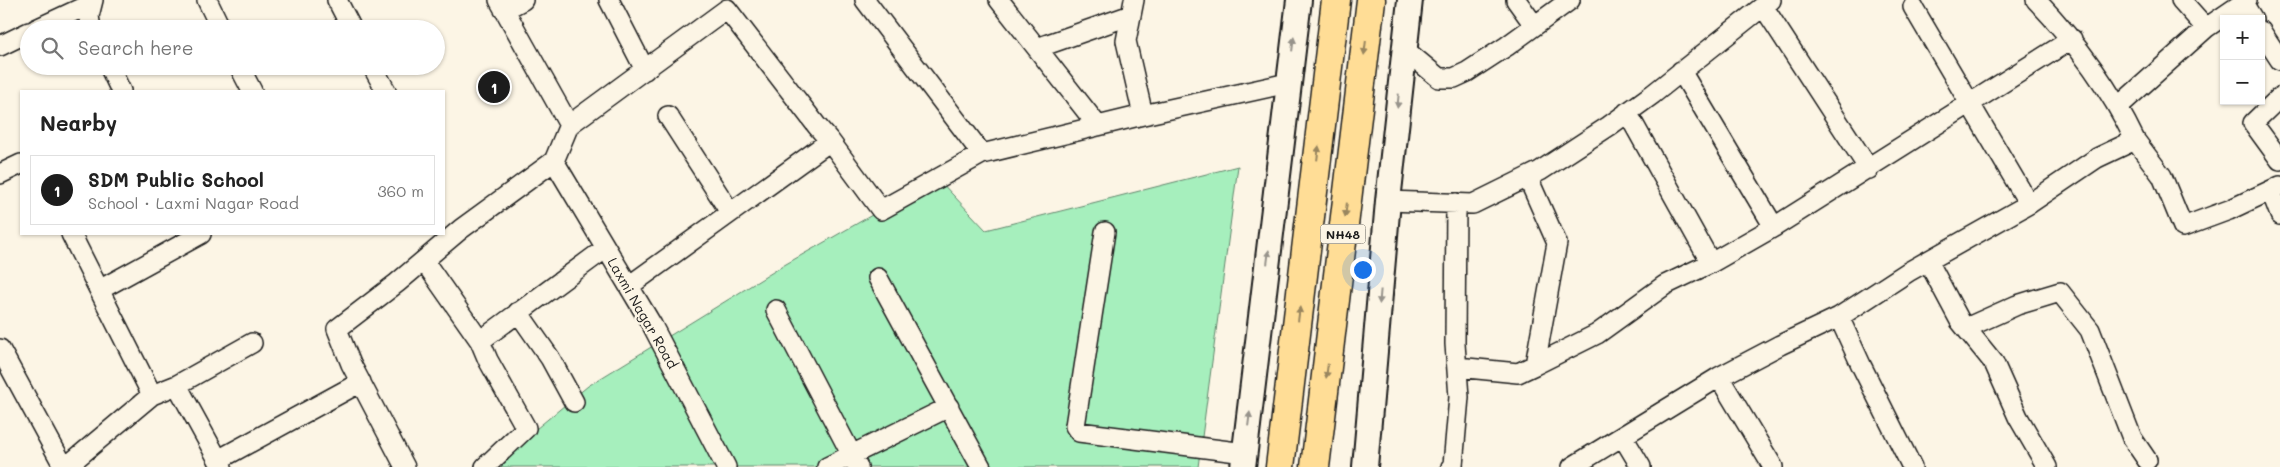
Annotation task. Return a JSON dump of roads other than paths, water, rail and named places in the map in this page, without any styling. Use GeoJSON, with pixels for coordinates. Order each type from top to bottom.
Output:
{"type":"FeatureCollection","features":[{"type":"Feature","properties":{"kind":"highway","name":"NH48"},"geometry":{"type":"LineString","coordinates":[[1280,467],[1336,0]]}},
{"type":"Feature","properties":{"kind":"highway","name":"NH48"},"geometry":{"type":"LineString","coordinates":[[1315,467],[1371,0]]}},
{"type":"Feature","properties":{"kind":"street"},"geometry":{"type":"LineString","coordinates":[[207,0],[217,20]]}},
{"type":"Feature","properties":{"kind":"street"},"geometry":{"type":"LineString","coordinates":[[337,0],[347,20]]}},
{"type":"Feature","properties":{"kind":"street"},"geometry":{"type":"LineString","coordinates":[[523,0],[501,5],[569,125]]}},
{"type":"Feature","properties":{"kind":"street"},"geometry":{"type":"LineString","coordinates":[[609,0],[645,70]]}},
{"type":"Feature","properties":{"kind":"street"},"geometry":{"type":"LineString","coordinates":[[865,0],[982,154]]}},
{"type":"Feature","properties":{"kind":"street"},"geometry":{"type":"LineString","coordinates":[[999,0],[1098,126]]}},
{"type":"Feature","properties":{"kind":"street"},"geometry":{"type":"LineString","coordinates":[[1105,232],[1075,426],[1079,432],[1244,460],[1299,0]]}},
{"type":"Feature","properties":{"kind":"street"},"geometry":{"type":"LineString","coordinates":[[1365,467],[1388,201],[1410,0]]}},
{"type":"Feature","properties":{"kind":"street"},"geometry":{"type":"LineString","coordinates":[[1516,0],[1534,25]]}},
{"type":"Feature","properties":{"kind":"street"},"geometry":{"type":"LineString","coordinates":[[1404,49],[1439,78],[1454,78],[1467,72],[1570,0]]}},
{"type":"Feature","properties":{"kind":"street"},"geometry":{"type":"LineString","coordinates":[[2036,0],[2072,39],[2119,106],[2135,140],[2162,176],[2183,227],[2275,189],[2280,215]]}},
{"type":"Feature","properties":{"kind":"street"},"geometry":{"type":"LineString","coordinates":[[2181,0],[2206,28]]}},
{"type":"Feature","properties":{"kind":"street"},"geometry":{"type":"LineString","coordinates":[[54,20],[92,1]]}},
{"type":"Feature","properties":{"kind":"street"},"geometry":{"type":"LineString","coordinates":[[90,20],[92,1]]}},
{"type":"Feature","properties":{"kind":"street"},"geometry":{"type":"LineString","coordinates":[[2119,106],[2206,28],[2245,1],[2251,15]]}},
{"type":"Feature","properties":{"kind":"street"},"geometry":{"type":"LineString","coordinates":[[1914,2],[2029,204]]}},
{"type":"Feature","properties":{"kind":"street"},"geometry":{"type":"LineString","coordinates":[[1388,201],[1473,204],[1528,178],[1627,112],[1767,3],[1869,169]]}},
{"type":"Feature","properties":{"kind":"street"},"geometry":{"type":"LineString","coordinates":[[405,467],[361,382],[337,329],[461,229],[554,161],[569,125],[733,5],[817,126],[880,210],[982,154],[1288,83]]}},
{"type":"Feature","properties":{"kind":"street"},"geometry":{"type":"LineString","coordinates":[[1037,48],[1133,7]]}},
{"type":"Feature","properties":{"kind":"street"},"geometry":{"type":"LineString","coordinates":[[1133,7],[1126,41],[1144,115]]}},
{"type":"Feature","properties":{"kind":"street"},"geometry":{"type":"LineString","coordinates":[[0,46],[20,36]]}},
{"type":"Feature","properties":{"kind":"street"},"geometry":{"type":"LineString","coordinates":[[2265,37],[2280,60]]}},
{"type":"Feature","properties":{"kind":"street"},"geometry":{"type":"LineString","coordinates":[[1457,367],[1518,373],[1597,334],[1665,285],[1712,263],[1774,227],[1869,169],[1970,102],[2072,39]]}},
{"type":"Feature","properties":{"kind":"street"},"geometry":{"type":"LineString","coordinates":[[1681,71],[1774,227]]}},
{"type":"Feature","properties":{"kind":"street"},"geometry":{"type":"LineString","coordinates":[[113,75],[121,90]]}},
{"type":"Feature","properties":{"kind":"street"},"geometry":{"type":"LineString","coordinates":[[244,75],[251,90]]}},
{"type":"Feature","properties":{"kind":"street"},"geometry":{"type":"LineString","coordinates":[[377,75],[385,90]]}},
{"type":"Feature","properties":{"kind":"street"},"geometry":{"type":"LineString","coordinates":[[2280,97],[2253,123],[2280,160]]}},
{"type":"Feature","properties":{"kind":"street"},"geometry":{"type":"LineString","coordinates":[[1627,112],[1712,263]]}},
{"type":"Feature","properties":{"kind":"street"},"geometry":{"type":"LineString","coordinates":[[668,116],[730,212]]}},
{"type":"Feature","properties":{"kind":"street"},"geometry":{"type":"LineString","coordinates":[[1572,467],[1720,377],[1780,344],[1839,317],[1928,261],[2029,204],[2097,158],[2135,140]]}},
{"type":"Feature","properties":{"kind":"street"},"geometry":{"type":"LineString","coordinates":[[629,286],[830,141]]}},
{"type":"Feature","properties":{"kind":"street","name":"Laxmi Nagar Road"},"geometry":{"type":"LineString","coordinates":[[554,161],[652,325],[726,467]]}},
{"type":"Feature","properties":{"kind":"street"},"geometry":{"type":"LineString","coordinates":[[0,174],[20,164]]}},
{"type":"Feature","properties":{"kind":"street"},"geometry":{"type":"LineString","coordinates":[[1528,178],[1557,243],[1535,365]]}},
{"type":"Feature","properties":{"kind":"street"},"geometry":{"type":"LineString","coordinates":[[1451,467],[1453,465],[1459,397],[1455,344],[1456,203]]}},
{"type":"Feature","properties":{"kind":"street"},"geometry":{"type":"LineString","coordinates":[[72,235],[101,289],[152,395]]}},
{"type":"Feature","properties":{"kind":"street"},"geometry":{"type":"LineString","coordinates":[[101,289],[199,235]]}},
{"type":"Feature","properties":{"kind":"street"},"geometry":{"type":"LineString","coordinates":[[480,341],[606,248]]}},
{"type":"Feature","properties":{"kind":"street"},"geometry":{"type":"LineString","coordinates":[[424,260],[480,341],[488,360],[526,428],[485,467]]}},
{"type":"Feature","properties":{"kind":"street"},"geometry":{"type":"LineString","coordinates":[[1928,261],[1960,321],[1994,362],[2018,417],[2046,467]]}},
{"type":"Feature","properties":{"kind":"street"},"geometry":{"type":"LineString","coordinates":[[878,278],[980,467]]}},
{"type":"Feature","properties":{"kind":"street"},"geometry":{"type":"LineString","coordinates":[[1966,328],[2017,305],[2060,292],[2090,330],[2132,438],[2147,460]]}},
{"type":"Feature","properties":{"kind":"street"},"geometry":{"type":"LineString","coordinates":[[776,310],[854,461]]}},
{"type":"Feature","properties":{"kind":"street"},"geometry":{"type":"LineString","coordinates":[[518,312],[550,358],[574,402]]}},
{"type":"Feature","properties":{"kind":"street"},"geometry":{"type":"LineString","coordinates":[[1839,317],[1912,467]]}},
{"type":"Feature","properties":{"kind":"street"},"geometry":{"type":"LineString","coordinates":[[0,349],[65,467],[152,395],[176,385],[252,343]]}},
{"type":"Feature","properties":{"kind":"street"},"geometry":{"type":"LineString","coordinates":[[1720,377],[1773,467]]}},
{"type":"Feature","properties":{"kind":"street"},"geometry":{"type":"LineString","coordinates":[[176,385],[220,464],[361,382]]}},
{"type":"Feature","properties":{"kind":"street"},"geometry":{"type":"LineString","coordinates":[[827,467],[854,461],[949,407]]}},
{"type":"Feature","properties":{"kind":"street"},"geometry":{"type":"LineString","coordinates":[[1624,437],[1641,467]]}},
{"type":"Feature","properties":{"kind":"place","name":"SDM Public School"},"geometry":{"type":"Point","coordinates":[494,87]}}]}
